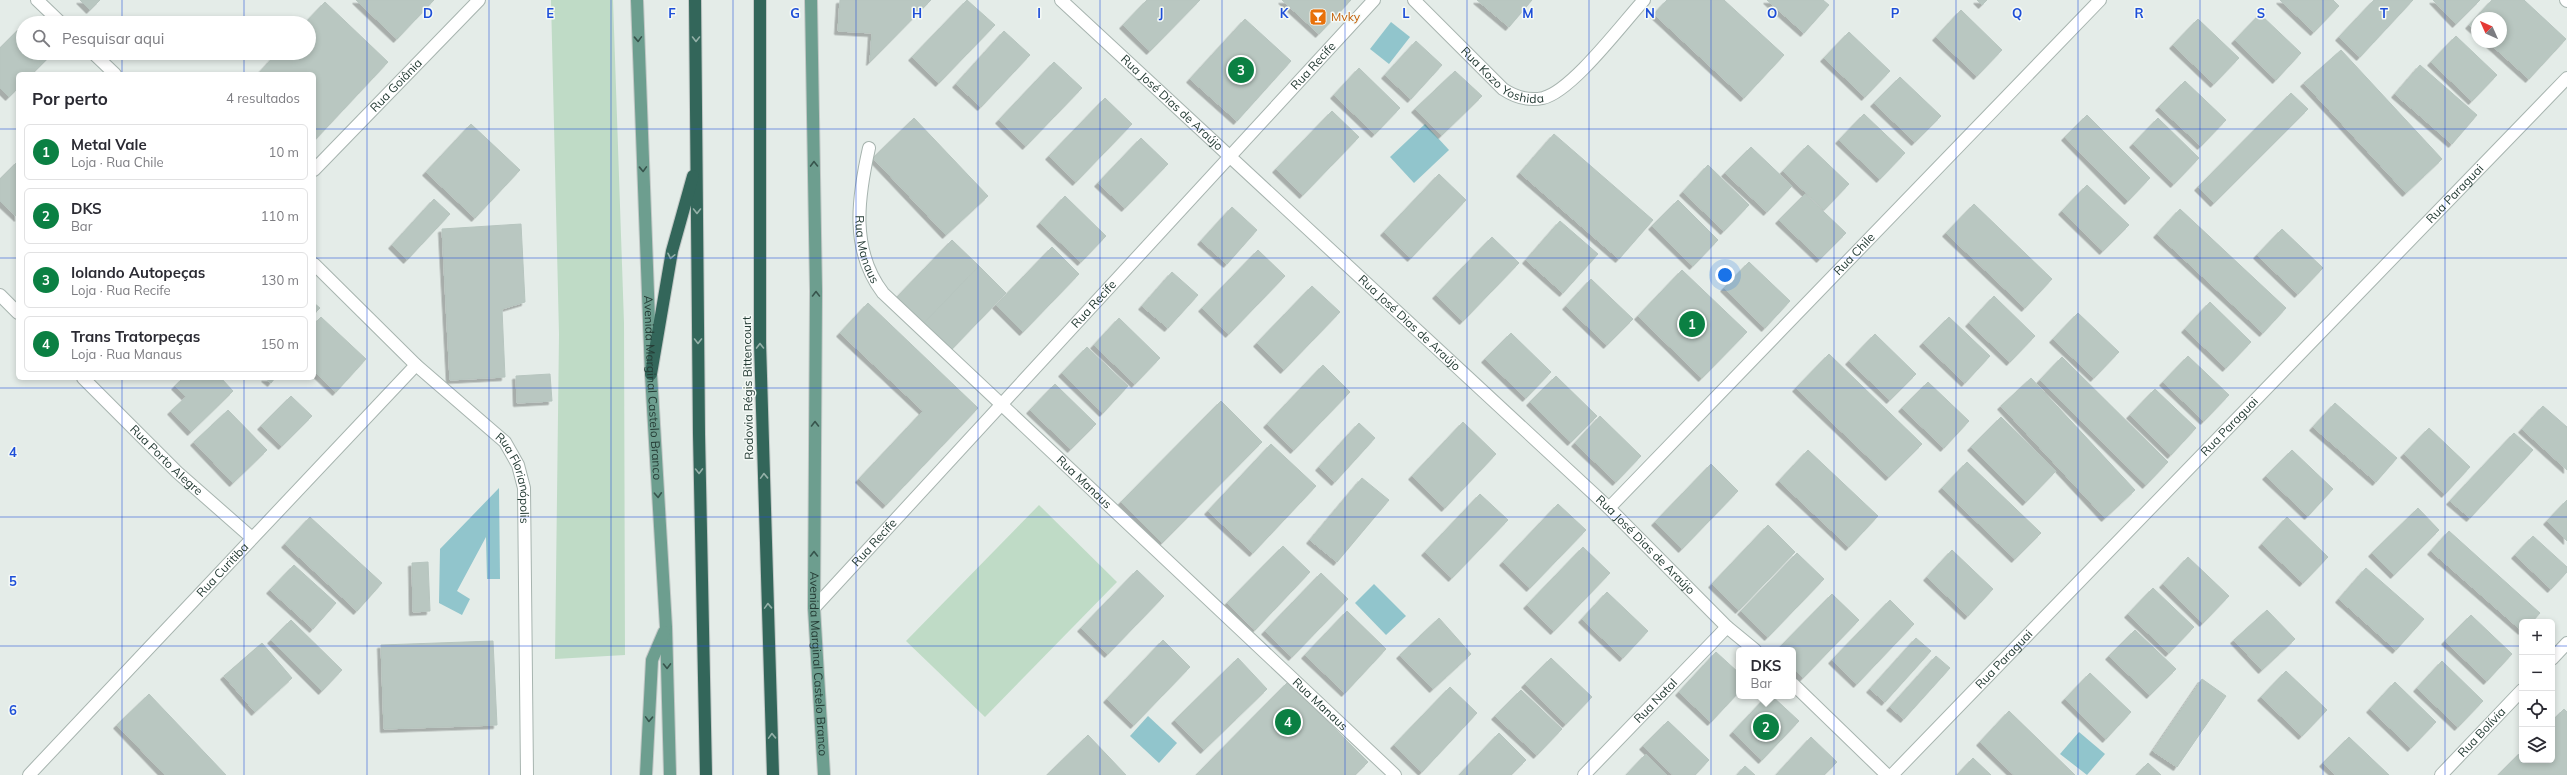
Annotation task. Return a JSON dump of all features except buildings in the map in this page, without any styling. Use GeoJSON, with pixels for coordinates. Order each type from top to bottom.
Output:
{"type":"FeatureCollection","features":[{"type":"Feature","properties":{"kind":"highway"},"geometry":{"type":"LineString","coordinates":[[695,0],[699,442],[706,775]]}},
{"type":"Feature","properties":{"kind":"highway","name":"Rodovia Régis Bittencourt"},"geometry":{"type":"LineString","coordinates":[[760,0],[760,343],[773,775]]}},
{"type":"Feature","properties":{"kind":"highway"},"geometry":{"type":"LineString","coordinates":[[651,374],[672,251],[697,165]]}},
{"type":"Feature","properties":{"kind":"main road","name":"Avenida Marginal Castelo Branco"},"geometry":{"type":"LineString","coordinates":[[637,0],[651,374],[666,627],[670,775]]}},
{"type":"Feature","properties":{"kind":"main road","name":"Avenida Marginal Castelo Branco"},"geometry":{"type":"LineString","coordinates":[[811,0],[816,291],[814,608],[824,775]]}},
{"type":"Feature","properties":{"kind":"main road"},"geometry":{"type":"LineString","coordinates":[[646,775],[652,660],[666,627]]}},
{"type":"Feature","properties":{"kind":"street"},"geometry":{"type":"LineString","coordinates":[[37,0],[54,16]]}},
{"type":"Feature","properties":{"kind":"street","name":"Rua Goiânia"},"geometry":{"type":"LineString","coordinates":[[316,168],[478,0]]}},
{"type":"Feature","properties":{"kind":"street","name":"Rua José Dias de Araújo"},"geometry":{"type":"LineString","coordinates":[[1061,0],[1609,508],[1727,627],[1751,647]]}},
{"type":"Feature","properties":{"kind":"street","name":"Rua Recife"},"geometry":{"type":"LineString","coordinates":[[814,608],[1002,406],[1374,0]]}},
{"type":"Feature","properties":{"kind":"street","name":"Rua Kozo Yoshida"},"geometry":{"type":"LineString","coordinates":[[1414,0],[1503,89],[1511,94],[1527,99],[1545,97],[1572,80],[1644,0]]}},
{"type":"Feature","properties":{"kind":"street","name":"Rua Chile"},"geometry":{"type":"LineString","coordinates":[[1609,508],[2100,0]]}},
{"type":"Feature","properties":{"kind":"street"},"geometry":{"type":"LineString","coordinates":[[100,60],[113,72]]}},
{"type":"Feature","properties":{"kind":"street","name":"Rua Paraguai"},"geometry":{"type":"LineString","coordinates":[[1892,775],[2567,78]]}},
{"type":"Feature","properties":{"kind":"street","name":"Rua Manaus"},"geometry":{"type":"LineString","coordinates":[[869,148],[860,188],[858,222],[866,264],[873,280],[883,293],[1395,775]]}},
{"type":"Feature","properties":{"kind":"street","name":"Rua Florianópolis"},"geometry":{"type":"LineString","coordinates":[[316,266],[416,365],[496,433],[512,452],[518,465],[524,488],[528,755],[527,775]]}},
{"type":"Feature","properties":{"kind":"street"},"geometry":{"type":"LineString","coordinates":[[0,295],[16,311]]}},
{"type":"Feature","properties":{"kind":"street","name":"Rua Curitiba"},"geometry":{"type":"LineString","coordinates":[[28,775],[416,365]]}},
{"type":"Feature","properties":{"kind":"street","name":"Rua Porto Alegre"},"geometry":{"type":"LineString","coordinates":[[85,380],[177,472],[252,538]]}},
{"type":"Feature","properties":{"kind":"street","name":"Rua Natal"},"geometry":{"type":"LineString","coordinates":[[1584,775],[1727,627]]}},
{"type":"Feature","properties":{"kind":"street"},"geometry":{"type":"LineString","coordinates":[[2555,656],[2567,643]]}},
{"type":"Feature","properties":{"kind":"street"},"geometry":{"type":"LineString","coordinates":[[1796,687],[1887,775]]}},
{"type":"Feature","properties":{"kind":"street","name":"Rua Bolívia"},"geometry":{"type":"LineString","coordinates":[[2442,775],[2521,691]]}},
{"type":"Feature","properties":{"kind":"street"},"geometry":{"type":"LineString","coordinates":[[528,755],[533,775]]}},
{"type":"Feature","properties":{"kind":"green space"},"geometry":{"type":"Polygon","coordinates":[[[551,0],[613,0],[624,323],[625,655],[555,659],[559,334],[551,0]]]}},
{"type":"Feature","properties":{"kind":"green space"},"geometry":{"type":"Polygon","coordinates":[[[1039,505],[1117,582],[985,717],[906,641],[1039,505]]]}},
{"type":"Feature","properties":{"kind":"water"},"geometry":{"type":"Polygon","coordinates":[[[1391,22],[1410,37],[1389,64],[1370,49],[1391,22]]]}},
{"type":"Feature","properties":{"kind":"water"},"geometry":{"type":"Polygon","coordinates":[[[1425,124],[1449,150],[1414,183],[1390,157],[1425,124]]]}},
{"type":"Feature","properties":{"kind":"water"},"geometry":{"type":"Polygon","coordinates":[[[499,488],[500,579],[487,579],[486,537],[457,591],[470,599],[462,615],[439,603],[440,549],[499,488]]]}},
{"type":"Feature","properties":{"kind":"water"},"geometry":{"type":"Polygon","coordinates":[[[1374,584],[1406,616],[1386,635],[1355,603],[1374,584]]]}},
{"type":"Feature","properties":{"kind":"water"},"geometry":{"type":"Polygon","coordinates":[[[1148,716],[1177,743],[1159,763],[1130,736],[1148,716]]]}},
{"type":"Feature","properties":{"kind":"water"},"geometry":{"type":"Polygon","coordinates":[[[2079,732],[2105,754],[2087,775],[2060,754],[2079,732]]]}},
{"type":"Feature","properties":{"kind":"place","name":"Mvky"},"geometry":{"type":"Point","coordinates":[1318,17]}},
{"type":"Feature","properties":{"kind":"place","name":"Iolando Autopeças"},"geometry":{"type":"Point","coordinates":[1241,70]}},
{"type":"Feature","properties":{"kind":"place","name":"Metal Vale"},"geometry":{"type":"Point","coordinates":[1692,324]}},
{"type":"Feature","properties":{"kind":"place","name":"Trans Tratorpeças"},"geometry":{"type":"Point","coordinates":[1288,722]}},
{"type":"Feature","properties":{"kind":"place","name":"DKS"},"geometry":{"type":"Point","coordinates":[1766,727]}}]}
